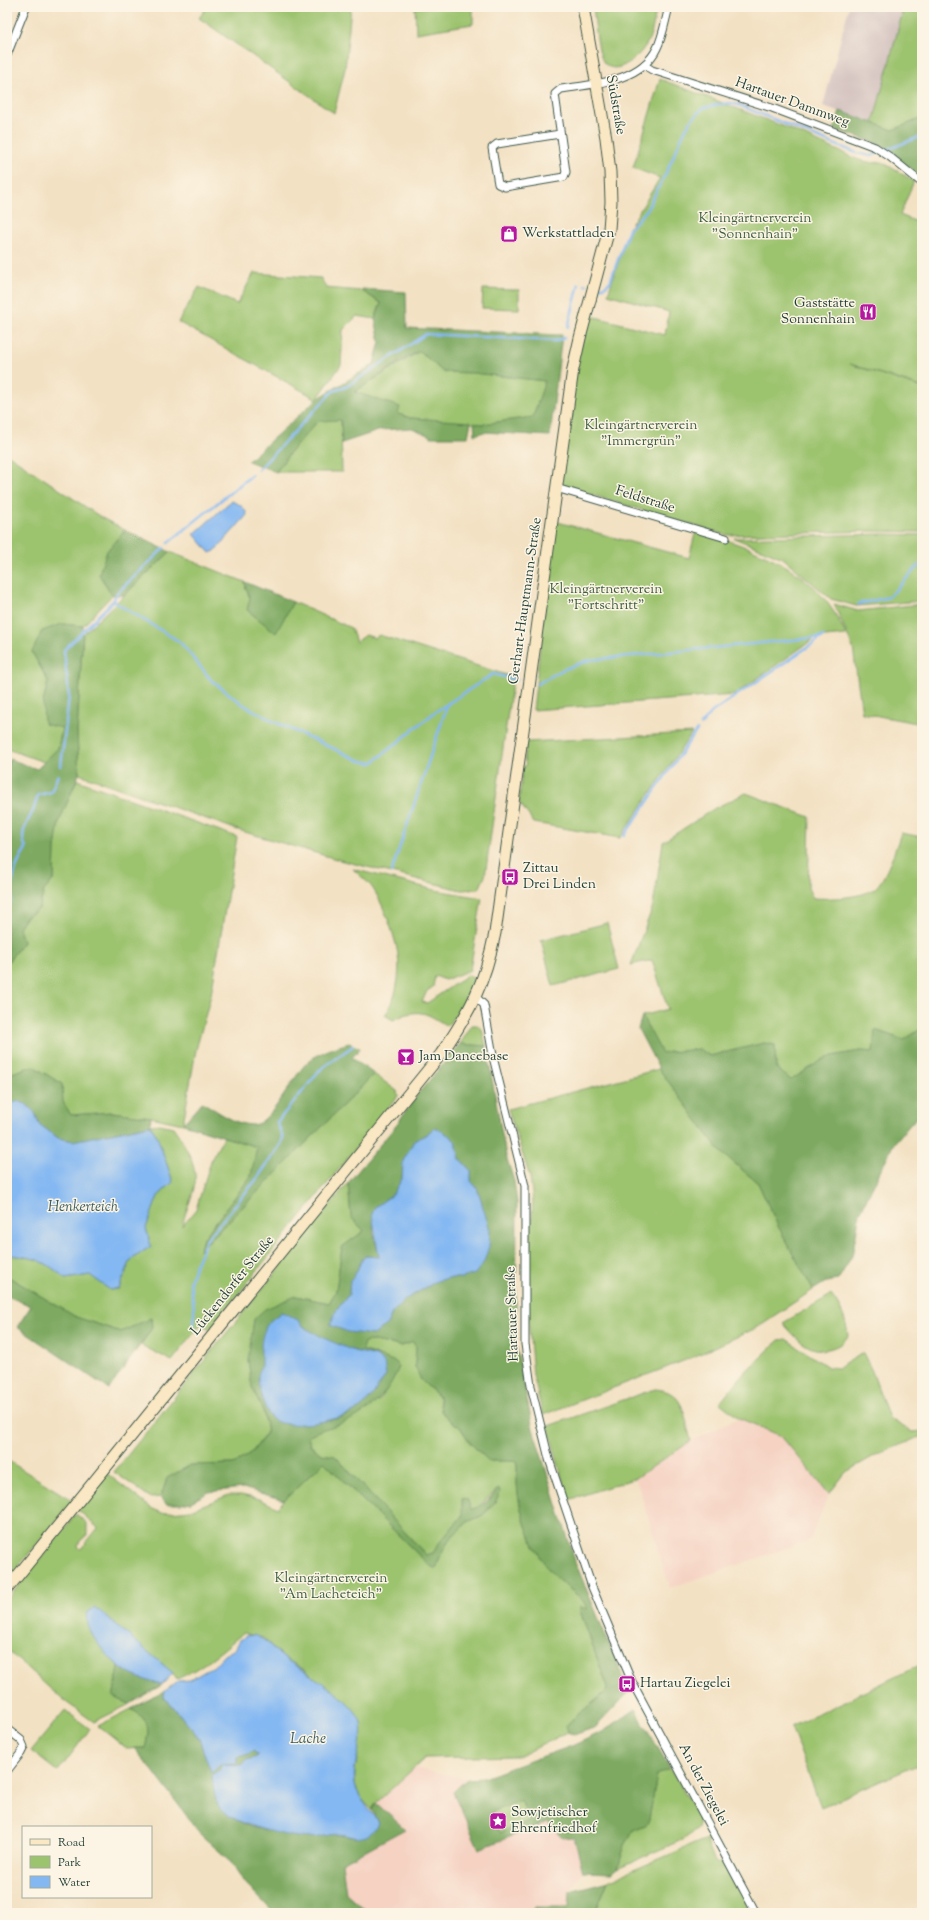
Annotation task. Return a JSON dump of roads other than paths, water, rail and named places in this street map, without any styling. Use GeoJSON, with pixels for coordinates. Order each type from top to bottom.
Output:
{"type":"FeatureCollection","features":[{"type":"Feature","properties":{"kind":"main road","name":"Südstraße"},"geometry":{"type":"LineString","coordinates":[[583,7],[610,172],[611,210]]}},
{"type":"Feature","properties":{"kind":"main road","name":"Gerhart-Hauptmann-Straße"},"geometry":{"type":"LineString","coordinates":[[476,997],[490,957],[495,933],[573,369],[607,238],[611,210]]}},
{"type":"Feature","properties":{"kind":"main road","name":"Lückendorfer Straße"},"geometry":{"type":"LineString","coordinates":[[7,1589],[441,1054],[466,1016],[476,997]]}},
{"type":"Feature","properties":{"kind":"street"},"geometry":{"type":"LineString","coordinates":[[7,55],[26,7]]}},
{"type":"Feature","properties":{"kind":"street"},"geometry":{"type":"LineString","coordinates":[[560,134],[497,144],[492,148],[498,184],[505,187],[564,177],[566,172],[555,94],[561,89],[621,77],[644,65],[656,50],[669,7]]}},
{"type":"Feature","properties":{"kind":"street","name":"Hartauer Dammweg"},"geometry":{"type":"LineString","coordinates":[[644,65],[652,70],[772,108],[877,149],[887,155],[922,183]]}},
{"type":"Feature","properties":{"kind":"street","name":"Feldstraße"},"geometry":{"type":"LineString","coordinates":[[556,488],[726,538]]}},
{"type":"Feature","properties":{"kind":"street","name":"Hartauer Straße"},"geometry":{"type":"LineString","coordinates":[[476,997],[484,1005],[494,1061],[525,1186],[525,1344],[538,1421],[549,1459],[588,1574],[627,1670]]}},
{"type":"Feature","properties":{"kind":"street","name":"An der Ziegelei"},"geometry":{"type":"LineString","coordinates":[[627,1670],[641,1700],[698,1801],[756,1913]]}},
{"type":"Feature","properties":{"kind":"street"},"geometry":{"type":"LineString","coordinates":[[7,1729],[21,1740],[24,1747],[7,1771]]}},
{"type":"Feature","properties":{"kind":"water"},"geometry":{"type":"Polygon","coordinates":[[[231,501],[241,506],[247,515],[215,551],[210,553],[194,534],[231,501]]]}},
{"type":"Feature","properties":{"kind":"water","name":"Henkerteich"},"geometry":{"type":"Polygon","coordinates":[[[17,1101],[26,1104],[35,1113],[39,1124],[58,1138],[73,1141],[150,1125],[157,1136],[173,1182],[158,1196],[146,1228],[151,1246],[131,1260],[119,1288],[110,1290],[90,1275],[65,1279],[45,1264],[32,1258],[7,1255],[7,1105],[17,1101]]]}},
{"type":"Feature","properties":{"kind":"water"},"geometry":{"type":"Polygon","coordinates":[[[435,1127],[450,1136],[456,1142],[460,1159],[471,1171],[471,1181],[477,1188],[490,1230],[489,1246],[484,1262],[475,1274],[462,1278],[448,1278],[437,1281],[406,1299],[392,1313],[387,1324],[374,1335],[348,1332],[330,1325],[336,1311],[349,1294],[350,1280],[355,1275],[365,1256],[379,1257],[372,1214],[375,1207],[393,1194],[402,1179],[403,1161],[414,1141],[427,1134],[435,1127]]]}},
{"type":"Feature","properties":{"kind":"water"},"geometry":{"type":"Polygon","coordinates":[[[282,1312],[298,1320],[305,1328],[328,1340],[354,1351],[376,1356],[384,1363],[386,1375],[371,1397],[359,1409],[352,1413],[330,1420],[304,1424],[281,1423],[271,1417],[261,1394],[258,1375],[261,1365],[263,1333],[266,1326],[272,1319],[282,1312]]]}},
{"type":"Feature","properties":{"kind":"water"},"geometry":{"type":"Polygon","coordinates":[[[95,1607],[173,1673],[162,1685],[132,1675],[125,1671],[101,1648],[94,1638],[87,1620],[88,1612],[95,1607]]]}},
{"type":"Feature","properties":{"kind":"water","name":"Lache"},"geometry":{"type":"Polygon","coordinates":[[[254,1635],[267,1643],[285,1659],[329,1687],[350,1705],[357,1714],[361,1723],[362,1731],[354,1776],[356,1789],[378,1823],[370,1834],[359,1838],[335,1834],[309,1838],[275,1833],[236,1820],[218,1805],[214,1792],[212,1775],[221,1769],[223,1764],[242,1765],[247,1760],[257,1757],[257,1754],[253,1751],[249,1754],[240,1756],[237,1758],[237,1763],[222,1764],[211,1772],[199,1739],[193,1729],[164,1697],[165,1691],[178,1681],[190,1680],[214,1666],[224,1655],[235,1649],[240,1640],[246,1636],[254,1635]]]}},
{"type":"Feature","properties":{"kind":"waterway"},"geometry":{"type":"LineString","coordinates":[[597,287],[604,287],[610,282],[629,229],[646,211],[667,171],[685,130],[693,118],[703,108],[730,103],[739,105],[831,143],[857,153],[871,156],[922,136]]}},
{"type":"Feature","properties":{"kind":"waterway"},"geometry":{"type":"LineString","coordinates":[[568,327],[579,284]]}},
{"type":"Feature","properties":{"kind":"waterway"},"geometry":{"type":"LineString","coordinates":[[258,470],[333,391],[346,387],[426,334],[556,341],[564,338]]}},
{"type":"Feature","properties":{"kind":"waterway"},"geometry":{"type":"LineString","coordinates":[[168,543],[252,475]]}},
{"type":"Feature","properties":{"kind":"waterway"},"geometry":{"type":"LineString","coordinates":[[61,766],[69,696],[64,650],[113,601],[117,593],[164,548]]}},
{"type":"Feature","properties":{"kind":"waterway"},"geometry":{"type":"LineString","coordinates":[[858,604],[889,597],[922,562]]}},
{"type":"Feature","properties":{"kind":"waterway"},"geometry":{"type":"LineString","coordinates":[[113,601],[180,642],[212,681],[244,705],[273,721],[361,761],[372,763],[435,712],[493,674],[517,680]]}},
{"type":"Feature","properties":{"kind":"waterway"},"geometry":{"type":"LineString","coordinates":[[701,725],[712,712],[824,636]]}},
{"type":"Feature","properties":{"kind":"waterway"},"geometry":{"type":"LineString","coordinates":[[537,684],[562,670],[589,660],[822,637]]}},
{"type":"Feature","properties":{"kind":"waterway"},"geometry":{"type":"LineString","coordinates":[[391,873],[448,703]]}},
{"type":"Feature","properties":{"kind":"waterway"},"geometry":{"type":"LineString","coordinates":[[624,836],[697,730]]}},
{"type":"Feature","properties":{"kind":"waterway"},"geometry":{"type":"LineString","coordinates":[[7,908],[12,898],[12,884],[15,870],[26,848],[23,838],[24,830],[33,811],[38,795],[51,792],[58,775]]}},
{"type":"Feature","properties":{"kind":"waterway"},"geometry":{"type":"LineString","coordinates":[[194,1330],[194,1307],[190,1282],[196,1263],[207,1239],[256,1180],[281,1144],[283,1138],[277,1122],[322,1068],[353,1046]]}},
{"type":"Feature","properties":{"kind":"place","name":"Werkstattladen"},"geometry":{"type":"Point","coordinates":[509,234]}},
{"type":"Feature","properties":{"kind":"place","name":"Gaststätte Sonnenhain"},"geometry":{"type":"Point","coordinates":[868,312]}},
{"type":"Feature","properties":{"kind":"place","name":"Zittau Drei Linden"},"geometry":{"type":"Point","coordinates":[510,877]}},
{"type":"Feature","properties":{"kind":"place","name":"Jam Dancebase"},"geometry":{"type":"Point","coordinates":[406,1057]}},
{"type":"Feature","properties":{"kind":"place","name":"Hartau Ziegelei"},"geometry":{"type":"Point","coordinates":[627,1684]}},
{"type":"Feature","properties":{"kind":"place","name":"Sowjetischer Ehrenfriedhof"},"geometry":{"type":"Point","coordinates":[498,1821]}},
{"type":"Feature","properties":{"kind":"park label","name":"Kleingärtnerverein \"Sonnenhain\""},"geometry":{"type":"Point","coordinates":[755,228]}},
{"type":"Feature","properties":{"kind":"park label","name":"Kleingärtnerverein \"Immergrün\""},"geometry":{"type":"Point","coordinates":[641,434]}},
{"type":"Feature","properties":{"kind":"park label","name":"Kleingärtnerverein \"Fortschritt\""},"geometry":{"type":"Point","coordinates":[606,598]}},
{"type":"Feature","properties":{"kind":"park label","name":"Kleingärtnerverein \"Am Lacheteich\""},"geometry":{"type":"Point","coordinates":[331,1588]}}]}
